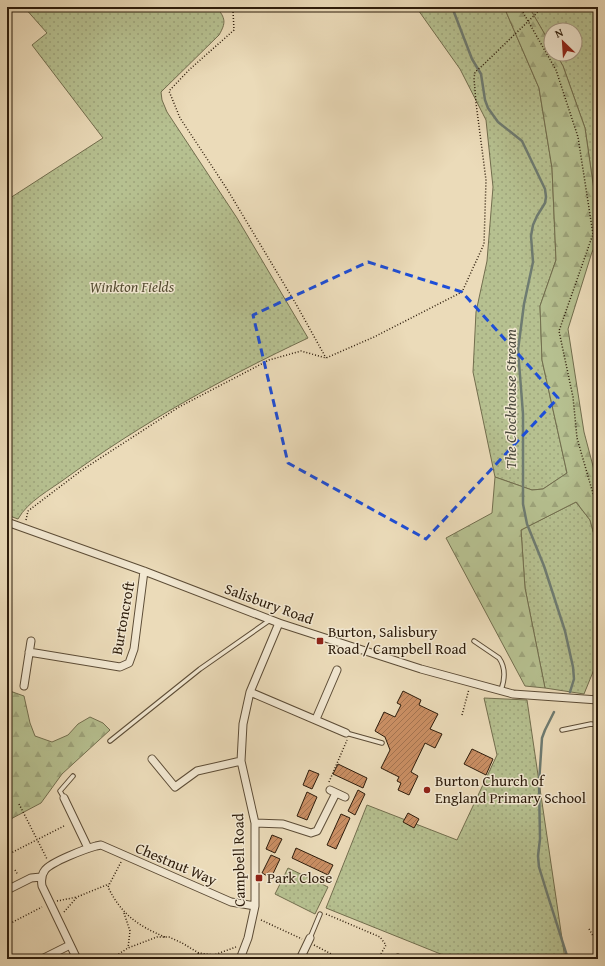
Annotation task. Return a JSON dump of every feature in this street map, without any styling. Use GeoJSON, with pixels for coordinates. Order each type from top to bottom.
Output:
{"type":"FeatureCollection","features":[{"type":"Feature","properties":{"kind":"street","name":"Salisbury Road"},"geometry":{"type":"LineString","coordinates":[[7,522],[144,571],[279,623],[421,669],[513,694],[598,700]]}},
{"type":"Feature","properties":{"kind":"street","name":"Burtoncroft"},"geometry":{"type":"LineString","coordinates":[[29,652],[120,667],[129,663],[134,649],[144,571]]}},
{"type":"Feature","properties":{"kind":"street","name":"Campbell Road"},"geometry":{"type":"LineString","coordinates":[[240,959],[246,944],[255,906],[255,824],[241,761],[243,724],[250,692],[279,623]]}},
{"type":"Feature","properties":{"kind":"street"},"geometry":{"type":"LineString","coordinates":[[24,686],[31,641]]}},
{"type":"Feature","properties":{"kind":"street"},"geometry":{"type":"LineString","coordinates":[[316,719],[337,670]]}},
{"type":"Feature","properties":{"kind":"street"},"geometry":{"type":"LineString","coordinates":[[250,692],[348,734]]}},
{"type":"Feature","properties":{"kind":"street"},"geometry":{"type":"LineString","coordinates":[[152,759],[175,787],[197,771],[241,761]]}},
{"type":"Feature","properties":{"kind":"street"},"geometry":{"type":"LineString","coordinates":[[255,824],[283,824],[311,833],[317,831],[333,791],[345,797]]}},
{"type":"Feature","properties":{"kind":"street"},"geometry":{"type":"LineString","coordinates":[[64,798],[88,848]]}},
{"type":"Feature","properties":{"kind":"street","name":"Chestnut Way"},"geometry":{"type":"LineString","coordinates":[[7,890],[31,878],[41,877],[46,869],[53,864],[88,848],[101,845],[231,902],[255,906]]}},
{"type":"Feature","properties":{"kind":"street"},"geometry":{"type":"LineString","coordinates":[[41,877],[42,886],[77,959]]}},
{"type":"Feature","properties":{"kind":"street"},"geometry":{"type":"LineString","coordinates":[[300,959],[310,940]]}},
{"type":"Feature","properties":{"kind":"street"},"geometry":{"type":"LineString","coordinates":[[42,959],[70,945]]}},
{"type":"Feature","properties":{"kind":"lane"},"geometry":{"type":"LineString","coordinates":[[110,741],[206,665],[271,619]]}},
{"type":"Feature","properties":{"kind":"lane"},"geometry":{"type":"LineString","coordinates":[[474,641],[502,661],[504,680],[501,690]]}},
{"type":"Feature","properties":{"kind":"lane"},"geometry":{"type":"LineString","coordinates":[[562,730],[591,724],[598,725]]}},
{"type":"Feature","properties":{"kind":"lane"},"geometry":{"type":"LineString","coordinates":[[348,734],[382,743]]}},
{"type":"Feature","properties":{"kind":"lane"},"geometry":{"type":"LineString","coordinates":[[64,798],[60,791],[73,776]]}},
{"type":"Feature","properties":{"kind":"lane"},"geometry":{"type":"LineString","coordinates":[[310,940],[320,914]]}},
{"type":"Feature","properties":{"kind":"path"},"geometry":{"type":"LineString","coordinates":[[230,7],[233,11],[234,30],[189,70],[169,91],[180,118],[227,189],[296,304],[326,358]]}},
{"type":"Feature","properties":{"kind":"path"},"geometry":{"type":"LineString","coordinates":[[520,7],[556,70],[578,137],[593,234],[559,331],[573,397],[577,438],[598,511]]}},
{"type":"Feature","properties":{"kind":"path"},"geometry":{"type":"LineString","coordinates":[[24,528],[28,511],[82,470],[179,407],[269,360],[300,351],[326,358],[374,337],[462,292],[484,244],[486,180],[476,103],[475,72],[543,7]]}},
{"type":"Feature","properties":{"kind":"path"},"geometry":{"type":"LineString","coordinates":[[462,714],[471,682]]}},
{"type":"Feature","properties":{"kind":"path"},"geometry":{"type":"LineString","coordinates":[[333,791],[329,781],[348,734]]}},
{"type":"Feature","properties":{"kind":"path"},"geometry":{"type":"LineString","coordinates":[[19,804],[44,855]]}},
{"type":"Feature","properties":{"kind":"path"},"geometry":{"type":"LineString","coordinates":[[7,855],[64,826]]}},
{"type":"Feature","properties":{"kind":"path"},"geometry":{"type":"LineString","coordinates":[[125,856],[108,887],[112,896],[124,912],[136,922],[167,938],[182,943],[198,953],[214,955],[246,944]]}},
{"type":"Feature","properties":{"kind":"path"},"geometry":{"type":"LineString","coordinates":[[7,925],[44,906],[77,897],[109,884]]}},
{"type":"Feature","properties":{"kind":"path"},"geometry":{"type":"LineString","coordinates":[[58,919],[77,897]]}},
{"type":"Feature","properties":{"kind":"path"},"geometry":{"type":"LineString","coordinates":[[320,914],[321,911],[380,937],[386,945],[378,959]]}},
{"type":"Feature","properties":{"kind":"path"},"geometry":{"type":"LineString","coordinates":[[124,912],[130,931],[128,948]]}},
{"type":"Feature","properties":{"kind":"path"},"geometry":{"type":"LineString","coordinates":[[261,920],[310,940],[342,959]]}},
{"type":"Feature","properties":{"kind":"path"},"geometry":{"type":"LineString","coordinates":[[589,929],[598,944]]}},
{"type":"Feature","properties":{"kind":"path"},"geometry":{"type":"LineString","coordinates":[[111,959],[128,948],[157,937],[167,938]]}},
{"type":"Feature","properties":{"kind":"path"},"geometry":{"type":"LineString","coordinates":[[198,953],[200,959]]}},
{"type":"Feature","properties":{"kind":"highlighted area"},"geometry":{"type":"Polygon","coordinates":[[[368,262],[462,292],[558,398],[426,539],[288,463],[253,315],[368,262]]]}},
{"type":"Feature","properties":{"kind":"green space","name":"Winkton Fields"},"geometry":{"type":"Polygon","coordinates":[[[24,7],[216,7],[222,14],[224,21],[219,35],[161,92],[162,100],[167,112],[237,218],[308,338],[214,385],[154,420],[95,458],[33,501],[18,519],[7,515],[7,200],[103,138],[32,45],[47,33],[24,7]]]}},
{"type":"Feature","properties":{"kind":"green space"},"geometry":{"type":"Polygon","coordinates":[[[416,7],[504,7],[539,88],[552,168],[556,260],[540,306],[542,360],[567,473],[543,489],[532,490],[495,477],[473,372],[476,312],[487,261],[493,187],[486,120],[460,69],[416,7]]]}},
{"type":"Feature","properties":{"kind":"green space"},"geometry":{"type":"Polygon","coordinates":[[[504,7],[529,7],[543,31],[543,62],[561,62],[563,66],[585,128],[598,218],[598,241],[592,252],[568,329],[584,432],[598,485],[598,549],[590,520],[576,502],[521,530],[525,588],[545,688],[525,686],[446,538],[492,513],[495,477],[532,490],[543,489],[567,473],[542,360],[540,306],[556,260],[552,168],[539,88],[504,7]]]}},
{"type":"Feature","properties":{"kind":"green space"},"geometry":{"type":"Polygon","coordinates":[[[532,7],[598,7],[598,218],[585,128],[561,62],[583,62],[583,22],[543,22],[543,31],[530,9],[532,7]]]}},
{"type":"Feature","properties":{"kind":"green space"},"geometry":{"type":"Polygon","coordinates":[[[576,502],[590,520],[598,549],[598,665],[595,667],[584,694],[545,688],[525,588],[521,530],[576,502]]]}},
{"type":"Feature","properties":{"kind":"green space"},"geometry":{"type":"Polygon","coordinates":[[[7,690],[24,696],[30,723],[35,736],[52,742],[68,735],[78,724],[90,717],[103,723],[110,730],[62,774],[41,803],[7,821],[8,762],[7,690]]]}},
{"type":"Feature","properties":{"kind":"green space"},"geometry":{"type":"Polygon","coordinates":[[[484,698],[527,700],[565,959],[453,959],[326,908],[367,805],[457,840],[497,755],[484,698]]]}},
{"type":"Feature","properties":{"kind":"green space"},"geometry":{"type":"Polygon","coordinates":[[[288,868],[328,887],[315,914],[275,894],[288,868]]]}},
{"type":"Feature","properties":{"kind":"building"},"geometry":{"type":"Polygon","coordinates":[[[403,691],[421,700],[419,705],[438,714],[430,729],[442,734],[435,748],[425,743],[411,772],[418,776],[409,795],[398,790],[401,783],[397,781],[399,777],[381,768],[390,750],[385,737],[375,731],[384,712],[395,717],[401,705],[397,703],[403,691]]]}},
{"type":"Feature","properties":{"kind":"building"},"geometry":{"type":"Polygon","coordinates":[[[472,749],[493,759],[486,775],[464,764],[472,749]]]}},
{"type":"Feature","properties":{"kind":"building"},"geometry":{"type":"Polygon","coordinates":[[[338,764],[367,778],[363,788],[333,774],[338,764]]]}},
{"type":"Feature","properties":{"kind":"building"},"geometry":{"type":"Polygon","coordinates":[[[309,770],[319,774],[312,789],[303,785],[309,770]]]}},
{"type":"Feature","properties":{"kind":"building"},"geometry":{"type":"Polygon","coordinates":[[[358,790],[365,794],[355,815],[348,811],[358,790]]]}},
{"type":"Feature","properties":{"kind":"building"},"geometry":{"type":"Polygon","coordinates":[[[307,792],[317,797],[307,820],[297,816],[307,792]]]}},
{"type":"Feature","properties":{"kind":"building"},"geometry":{"type":"Polygon","coordinates":[[[408,813],[419,819],[414,828],[403,822],[408,813]]]}},
{"type":"Feature","properties":{"kind":"building"},"geometry":{"type":"Polygon","coordinates":[[[341,814],[350,818],[336,849],[327,845],[341,814]]]}},
{"type":"Feature","properties":{"kind":"building"},"geometry":{"type":"Polygon","coordinates":[[[272,835],[282,839],[275,853],[266,849],[272,835]]]}},
{"type":"Feature","properties":{"kind":"building"},"geometry":{"type":"Polygon","coordinates":[[[296,848],[333,865],[328,875],[292,858],[296,848]]]}},
{"type":"Feature","properties":{"kind":"building"},"geometry":{"type":"Polygon","coordinates":[[[271,855],[280,859],[271,878],[262,873],[271,855]]]}},
{"type":"Feature","properties":{"kind":"waterway","name":"The Clockhouse Stream"},"geometry":{"type":"LineString","coordinates":[[452,7],[472,59],[481,74],[485,100],[488,108],[498,122],[522,141],[545,189],[545,203],[533,225],[531,236],[533,262],[524,304],[518,350],[523,414],[523,504],[527,524],[544,566],[565,631],[573,667],[574,679],[570,692]]}},
{"type":"Feature","properties":{"kind":"waterway","name":"The Clockhouse Stream"},"geometry":{"type":"LineString","coordinates":[[554,712],[542,738],[539,783],[540,839],[538,856],[539,867],[568,959]]}},
{"type":"Feature","properties":{"kind":"place","name":"Burton, Salisbury Road / Campbell Road"},"geometry":{"type":"Point","coordinates":[320,641]}},
{"type":"Feature","properties":{"kind":"place","name":"Burton Church of England Primary School"},"geometry":{"type":"Point","coordinates":[427,790]}},
{"type":"Feature","properties":{"kind":"place","name":"Park Close"},"geometry":{"type":"Point","coordinates":[259,878]}}]}
